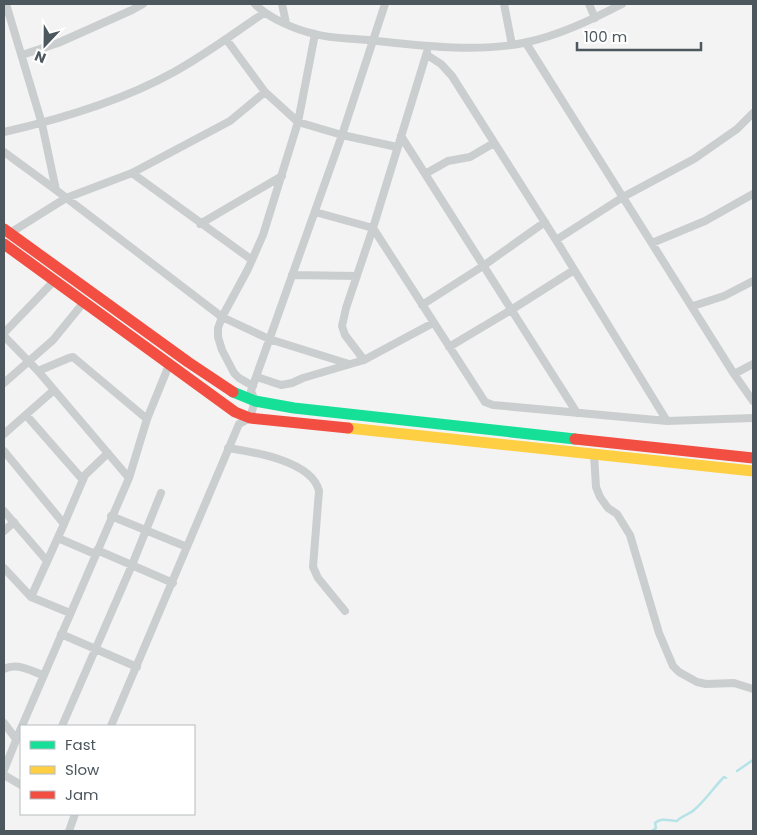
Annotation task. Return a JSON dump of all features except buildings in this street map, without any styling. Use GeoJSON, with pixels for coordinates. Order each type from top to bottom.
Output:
{"type":"FeatureCollection","features":[{"type":"Feature","properties":{"kind":"main road"},"geometry":{"type":"LineString","coordinates":[[7,231],[188,362],[273,406],[753,458]]}},
{"type":"Feature","properties":{"kind":"main road"},"geometry":{"type":"LineString","coordinates":[[4,244],[235,412],[250,418],[753,471]]}},
{"type":"Feature","properties":{"kind":"street"},"geometry":{"type":"LineString","coordinates":[[6,4],[42,124],[56,190]]}},
{"type":"Feature","properties":{"kind":"street"},"geometry":{"type":"LineString","coordinates":[[22,56],[58,43],[143,4]]}},
{"type":"Feature","properties":{"kind":"street"},"geometry":{"type":"LineString","coordinates":[[255,4],[264,13],[315,34],[374,41],[428,51],[512,46],[526,43],[563,32],[622,4]]}},
{"type":"Feature","properties":{"kind":"street"},"geometry":{"type":"LineString","coordinates":[[282,4],[286,23]]}},
{"type":"Feature","properties":{"kind":"street"},"geometry":{"type":"LineString","coordinates":[[111,725],[238,424],[235,412],[250,394],[257,377],[342,135],[385,4]]}},
{"type":"Feature","properties":{"kind":"street"},"geometry":{"type":"LineString","coordinates":[[504,4],[512,46]]}},
{"type":"Feature","properties":{"kind":"street"},"geometry":{"type":"LineString","coordinates":[[589,4],[595,18]]}},
{"type":"Feature","properties":{"kind":"street"},"geometry":{"type":"LineString","coordinates":[[4,132],[42,124],[118,98],[173,73],[226,40],[264,13]]}},
{"type":"Feature","properties":{"kind":"street"},"geometry":{"type":"LineString","coordinates":[[238,424],[250,418],[250,394],[222,350],[218,337],[218,328],[263,235],[298,122],[315,34]]}},
{"type":"Feature","properties":{"kind":"street"},"geometry":{"type":"LineString","coordinates":[[226,40],[265,92],[298,122],[342,135],[397,147]]}},
{"type":"Feature","properties":{"kind":"street"},"geometry":{"type":"LineString","coordinates":[[526,43],[734,374],[753,401]]}},
{"type":"Feature","properties":{"kind":"street"},"geometry":{"type":"LineString","coordinates":[[364,360],[346,335],[342,326],[346,308],[428,51]]}},
{"type":"Feature","properties":{"kind":"street"},"geometry":{"type":"LineString","coordinates":[[428,51],[452,76],[556,240],[667,421]]}},
{"type":"Feature","properties":{"kind":"street"},"geometry":{"type":"LineString","coordinates":[[7,231],[66,198],[132,173],[230,121],[265,92]]}},
{"type":"Feature","properties":{"kind":"street"},"geometry":{"type":"LineString","coordinates":[[556,240],[623,197],[694,159],[737,129],[753,113]]}},
{"type":"Feature","properties":{"kind":"street"},"geometry":{"type":"LineString","coordinates":[[401,136],[577,413]]}},
{"type":"Feature","properties":{"kind":"street"},"geometry":{"type":"LineString","coordinates":[[425,174],[448,161],[470,157],[494,142]]}},
{"type":"Feature","properties":{"kind":"street"},"geometry":{"type":"LineString","coordinates":[[4,152],[222,317],[269,339],[349,364]]}},
{"type":"Feature","properties":{"kind":"street"},"geometry":{"type":"LineString","coordinates":[[132,173],[252,260]]}},
{"type":"Feature","properties":{"kind":"street"},"geometry":{"type":"LineString","coordinates":[[200,224],[282,176]]}},
{"type":"Feature","properties":{"kind":"street"},"geometry":{"type":"LineString","coordinates":[[652,243],[705,221],[753,194]]}},
{"type":"Feature","properties":{"kind":"street"},"geometry":{"type":"LineString","coordinates":[[315,212],[373,228],[485,402],[667,421],[753,418]]}},
{"type":"Feature","properties":{"kind":"street"},"geometry":{"type":"LineString","coordinates":[[422,305],[483,266],[544,222]]}},
{"type":"Feature","properties":{"kind":"street"},"geometry":{"type":"LineString","coordinates":[[448,347],[574,270]]}},
{"type":"Feature","properties":{"kind":"street"},"geometry":{"type":"LineString","coordinates":[[292,275],[357,276]]}},
{"type":"Feature","properties":{"kind":"street"},"geometry":{"type":"LineString","coordinates":[[54,281],[4,335],[38,371],[129,478]]}},
{"type":"Feature","properties":{"kind":"street"},"geometry":{"type":"LineString","coordinates":[[693,306],[724,296],[753,282]]}},
{"type":"Feature","properties":{"kind":"street"},"geometry":{"type":"LineString","coordinates":[[4,383],[53,340],[84,302]]}},
{"type":"Feature","properties":{"kind":"street"},"geometry":{"type":"LineString","coordinates":[[257,377],[281,385],[364,360],[433,323]]}},
{"type":"Feature","properties":{"kind":"street"},"geometry":{"type":"LineString","coordinates":[[38,371],[74,357],[147,419]]}},
{"type":"Feature","properties":{"kind":"street"},"geometry":{"type":"LineString","coordinates":[[734,374],[753,364]]}},
{"type":"Feature","properties":{"kind":"street"},"geometry":{"type":"LineString","coordinates":[[23,725],[111,516],[129,478],[147,419],[169,365]]}},
{"type":"Feature","properties":{"kind":"street"},"geometry":{"type":"LineString","coordinates":[[4,434],[54,390]]}},
{"type":"Feature","properties":{"kind":"street"},"geometry":{"type":"LineString","coordinates":[[26,415],[83,480]]}},
{"type":"Feature","properties":{"kind":"street"},"geometry":{"type":"LineString","coordinates":[[228,448],[290,463],[314,480],[319,491],[313,568],[318,578],[345,611]]}},
{"type":"Feature","properties":{"kind":"street"},"geometry":{"type":"LineString","coordinates":[[4,451],[64,524]]}},
{"type":"Feature","properties":{"kind":"street"},"geometry":{"type":"LineString","coordinates":[[31,597],[83,480],[88,472],[108,453]]}},
{"type":"Feature","properties":{"kind":"street"},"geometry":{"type":"LineString","coordinates":[[594,454],[598,492],[608,508],[617,514],[630,535],[659,633],[673,666],[679,672],[697,682],[706,684],[734,683],[753,689]]}},
{"type":"Feature","properties":{"kind":"street"},"geometry":{"type":"LineString","coordinates":[[62,725],[96,650],[161,493]]}},
{"type":"Feature","properties":{"kind":"street"},"geometry":{"type":"LineString","coordinates":[[4,511],[48,561]]}},
{"type":"Feature","properties":{"kind":"street"},"geometry":{"type":"LineString","coordinates":[[111,516],[187,547]]}},
{"type":"Feature","properties":{"kind":"street"},"geometry":{"type":"LineString","coordinates":[[4,531],[14,522]]}},
{"type":"Feature","properties":{"kind":"street"},"geometry":{"type":"LineString","coordinates":[[58,538],[132,565],[172,583]]}},
{"type":"Feature","properties":{"kind":"street"},"geometry":{"type":"LineString","coordinates":[[4,568],[31,597],[70,613]]}},
{"type":"Feature","properties":{"kind":"street"},"geometry":{"type":"LineString","coordinates":[[61,634],[137,667]]}},
{"type":"Feature","properties":{"kind":"street"},"geometry":{"type":"LineString","coordinates":[[4,669],[16,666],[43,676]]}},
{"type":"Feature","properties":{"kind":"street"},"geometry":{"type":"LineString","coordinates":[[4,723],[16,739]]}},
{"type":"Feature","properties":{"kind":"street"},"geometry":{"type":"LineString","coordinates":[[4,770],[20,731]]}},
{"type":"Feature","properties":{"kind":"street"},"geometry":{"type":"LineString","coordinates":[[4,775],[20,784]]}},
{"type":"Feature","properties":{"kind":"street"},"geometry":{"type":"LineString","coordinates":[[72,831],[74,815]]}},
{"type":"Feature","properties":{"kind":"waterway"},"geometry":{"type":"LineString","coordinates":[[737,771],[753,760]]}},
{"type":"Feature","properties":{"kind":"waterway"},"geometry":{"type":"LineString","coordinates":[[652,831],[656,828],[655,823],[658,821],[677,821],[692,812],[724,777],[726,778]]}},
{"type":"Feature","properties":{"kind":"traffic: fast"},"geometry":{"type":"LineString","coordinates":[[233,392],[255,401],[294,408],[575,439]]}},
{"type":"Feature","properties":{"kind":"traffic: slow"},"geometry":{"type":"LineString","coordinates":[[348,428],[753,471]]}},
{"type":"Feature","properties":{"kind":"traffic: jam"},"geometry":{"type":"LineString","coordinates":[[4,229],[188,362],[233,392]]}},
{"type":"Feature","properties":{"kind":"traffic: jam"},"geometry":{"type":"LineString","coordinates":[[4,244],[235,412],[250,418],[348,428]]}},
{"type":"Feature","properties":{"kind":"traffic: jam"},"geometry":{"type":"LineString","coordinates":[[575,439],[753,458]]}}]}
